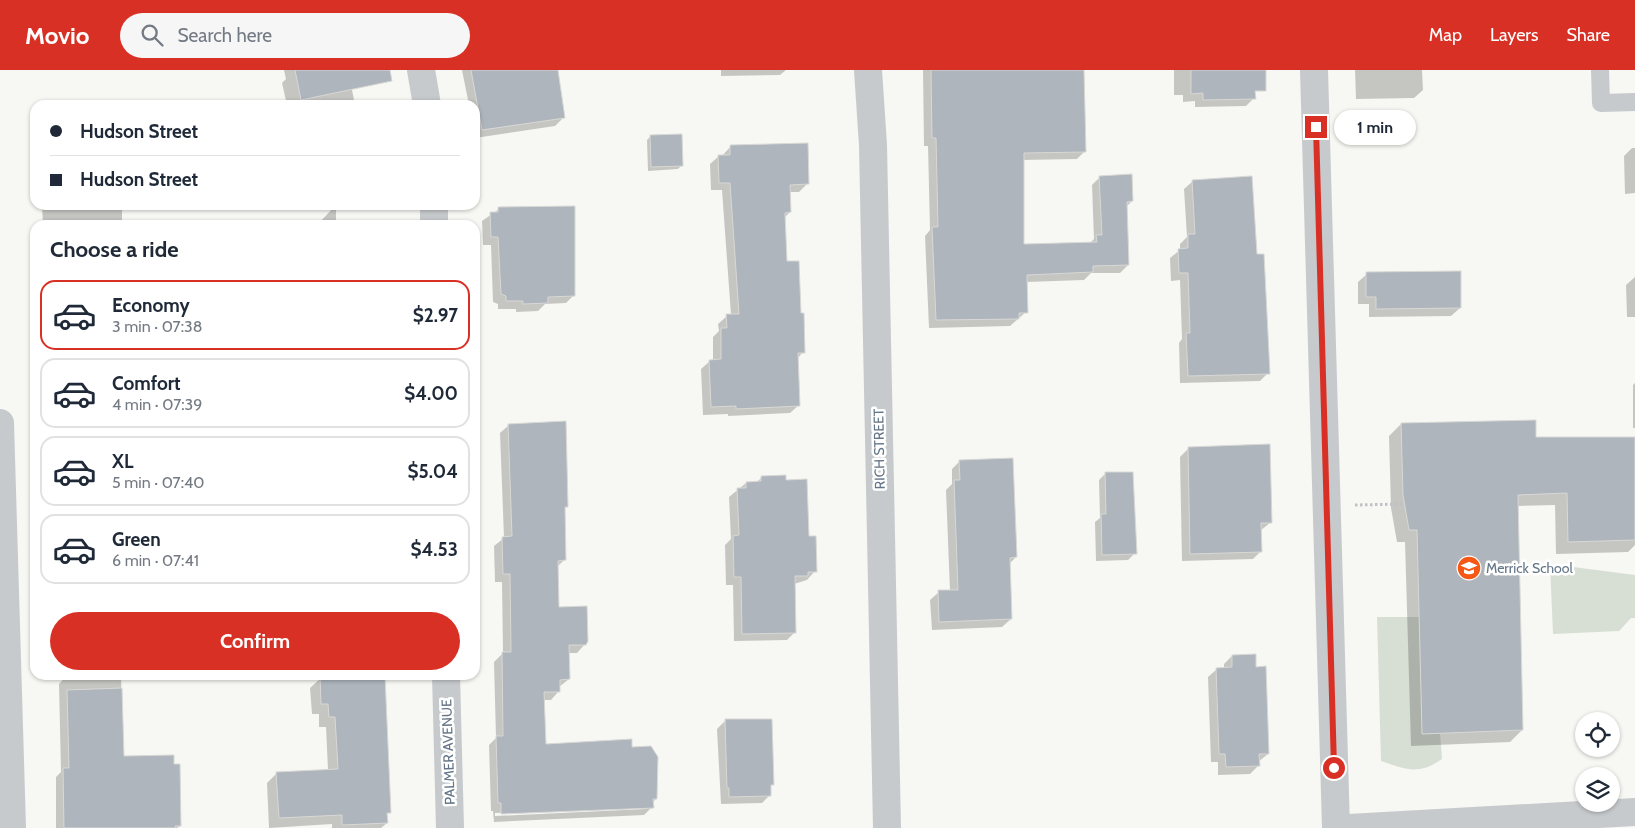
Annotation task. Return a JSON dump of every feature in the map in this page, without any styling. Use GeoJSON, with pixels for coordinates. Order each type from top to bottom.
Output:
{"type":"FeatureCollection","features":[{"type":"Feature","properties":{"kind":"street"},"geometry":{"type":"LineString","coordinates":[[421,70],[426,100]]}},
{"type":"Feature","properties":{"kind":"street","name":"RICH STREET"},"geometry":{"type":"LineString","coordinates":[[868,70],[873,144],[887,828]]}},
{"type":"Feature","properties":{"kind":"street"},"geometry":{"type":"LineString","coordinates":[[1314,70],[1336,828]]}},
{"type":"Feature","properties":{"kind":"street"},"geometry":{"type":"LineString","coordinates":[[0,423],[12,828]]}},
{"type":"Feature","properties":{"kind":"street","name":"PALMER AVENUE"},"geometry":{"type":"LineString","coordinates":[[446,680],[450,828]]}},
{"type":"Feature","properties":{"kind":"street"},"geometry":{"type":"LineString","coordinates":[[1348,828],[1635,812]]}},
{"type":"Feature","properties":{"kind":"lane"},"geometry":{"type":"LineString","coordinates":[[1600,70],[1601,103],[1635,102]]}},
{"type":"Feature","properties":{"kind":"path"},"geometry":{"type":"LineString","coordinates":[[1363,505],[1405,504]]}},
{"type":"Feature","properties":{"kind":"shaded area"},"geometry":{"type":"Polygon","coordinates":[[[1550,564],[1635,575],[1635,618],[1631,618],[1619,631],[1553,634],[1550,564]]]}},
{"type":"Feature","properties":{"kind":"shaded area"},"geometry":{"type":"Polygon","coordinates":[[[1377,617],[1419,617],[1422,734],[1440,733],[1442,759],[1426,767],[1406,769],[1381,761],[1377,617]]]}},
{"type":"Feature","properties":{"kind":"building"},"geometry":{"type":"Polygon","coordinates":[[[295,70],[390,70],[392,81],[301,100],[295,70]]]}},
{"type":"Feature","properties":{"kind":"building"},"geometry":{"type":"Polygon","coordinates":[[[471,70],[558,70],[565,118],[482,130],[480,100],[476,100],[471,70]]]}},
{"type":"Feature","properties":{"kind":"building"},"geometry":{"type":"Polygon","coordinates":[[[931,70],[1084,70],[1086,152],[1024,153],[1024,244],[1097,242],[1096,235],[1102,235],[1099,176],[1132,174],[1133,201],[1127,202],[1129,265],[1093,266],[1093,272],[1027,275],[1028,313],[1019,313],[1019,319],[936,320],[932,227],[938,227],[936,138],[932,138],[931,70]]]}},
{"type":"Feature","properties":{"kind":"building"},"geometry":{"type":"Polygon","coordinates":[[[1191,70],[1266,70],[1266,91],[1255,91],[1256,99],[1203,100],[1203,93],[1191,94],[1191,70]]]}},
{"type":"Feature","properties":{"kind":"building"},"geometry":{"type":"Polygon","coordinates":[[[682,134],[683,166],[651,167],[650,135],[682,134]]]}},
{"type":"Feature","properties":{"kind":"building"},"geometry":{"type":"Polygon","coordinates":[[[808,143],[809,184],[790,185],[791,212],[785,213],[787,261],[799,261],[801,313],[804,313],[805,353],[798,353],[800,406],[736,409],[736,406],[711,407],[709,360],[721,359],[721,328],[727,328],[726,314],[739,314],[730,183],[719,183],[718,155],[730,155],[730,145],[808,143]]]}},
{"type":"Feature","properties":{"kind":"building"},"geometry":{"type":"Polygon","coordinates":[[[1252,176],[1257,254],[1264,254],[1270,374],[1188,376],[1186,333],[1190,333],[1188,273],[1179,273],[1178,249],[1188,248],[1188,234],[1195,234],[1192,180],[1252,176]]]}},
{"type":"Feature","properties":{"kind":"building"},"geometry":{"type":"Polygon","coordinates":[[[575,206],[575,296],[548,297],[548,303],[523,304],[523,301],[506,301],[506,296],[501,294],[498,237],[491,237],[490,212],[498,212],[498,207],[575,206]]]}},
{"type":"Feature","properties":{"kind":"building"},"geometry":{"type":"Polygon","coordinates":[[[1461,271],[1461,308],[1376,309],[1376,297],[1366,297],[1366,272],[1461,271]]]}},
{"type":"Feature","properties":{"kind":"building"},"geometry":{"type":"Polygon","coordinates":[[[1536,420],[1536,437],[1635,437],[1635,540],[1568,542],[1567,493],[1518,495],[1523,730],[1422,734],[1417,530],[1409,530],[1403,495],[1401,423],[1536,420]]]}},
{"type":"Feature","properties":{"kind":"building"},"geometry":{"type":"Polygon","coordinates":[[[566,421],[568,507],[565,507],[566,560],[558,561],[559,607],[587,606],[588,641],[586,645],[569,645],[570,679],[560,680],[560,692],[544,692],[546,744],[632,739],[632,747],[651,746],[658,757],[657,799],[653,799],[654,808],[501,814],[501,803],[498,803],[496,736],[503,736],[502,652],[511,652],[510,574],[503,574],[502,537],[512,536],[508,424],[566,421]]]}},
{"type":"Feature","properties":{"kind":"building"},"geometry":{"type":"Polygon","coordinates":[[[1270,444],[1272,523],[1261,523],[1262,552],[1190,554],[1188,447],[1270,444]]]}},
{"type":"Feature","properties":{"kind":"building"},"geometry":{"type":"Polygon","coordinates":[[[1013,458],[1017,557],[1010,558],[1012,619],[939,622],[938,590],[958,590],[954,480],[960,480],[959,460],[1013,458]]]}},
{"type":"Feature","properties":{"kind":"building"},"geometry":{"type":"Polygon","coordinates":[[[1105,472],[1133,472],[1137,554],[1102,555],[1101,514],[1106,514],[1105,472]]]}},
{"type":"Feature","properties":{"kind":"building"},"geometry":{"type":"Polygon","coordinates":[[[786,475],[786,480],[807,479],[809,536],[816,536],[817,572],[808,572],[808,576],[795,576],[796,633],[742,634],[741,577],[734,577],[733,536],[739,535],[737,488],[746,488],[746,482],[761,481],[761,476],[786,475]]]}},
{"type":"Feature","properties":{"kind":"building"},"geometry":{"type":"Polygon","coordinates":[[[1256,654],[1256,667],[1266,666],[1269,754],[1259,754],[1260,766],[1226,767],[1225,754],[1219,754],[1216,668],[1232,667],[1232,655],[1256,654]]]}},
{"type":"Feature","properties":{"kind":"building"},"geometry":{"type":"Polygon","coordinates":[[[320,680],[385,680],[391,813],[387,813],[388,823],[342,825],[342,815],[279,818],[276,772],[338,769],[335,717],[329,717],[328,704],[321,704],[320,680]]]}},
{"type":"Feature","properties":{"kind":"building"},"geometry":{"type":"Polygon","coordinates":[[[122,688],[124,756],[174,755],[174,764],[180,764],[181,826],[175,826],[176,828],[64,828],[63,768],[69,768],[67,690],[122,688]]]}},
{"type":"Feature","properties":{"kind":"building"},"geometry":{"type":"Polygon","coordinates":[[[725,719],[772,719],[774,785],[771,785],[771,796],[729,797],[729,788],[727,788],[725,719]]]}},
{"type":"Feature","properties":{"kind":"place","name":"Merrick School"},"geometry":{"type":"Point","coordinates":[1469,568]}},
{"type":"Feature","properties":{"kind":"route"},"geometry":{"type":"LineString","coordinates":[[1316,127],[1334,768]]}}]}
